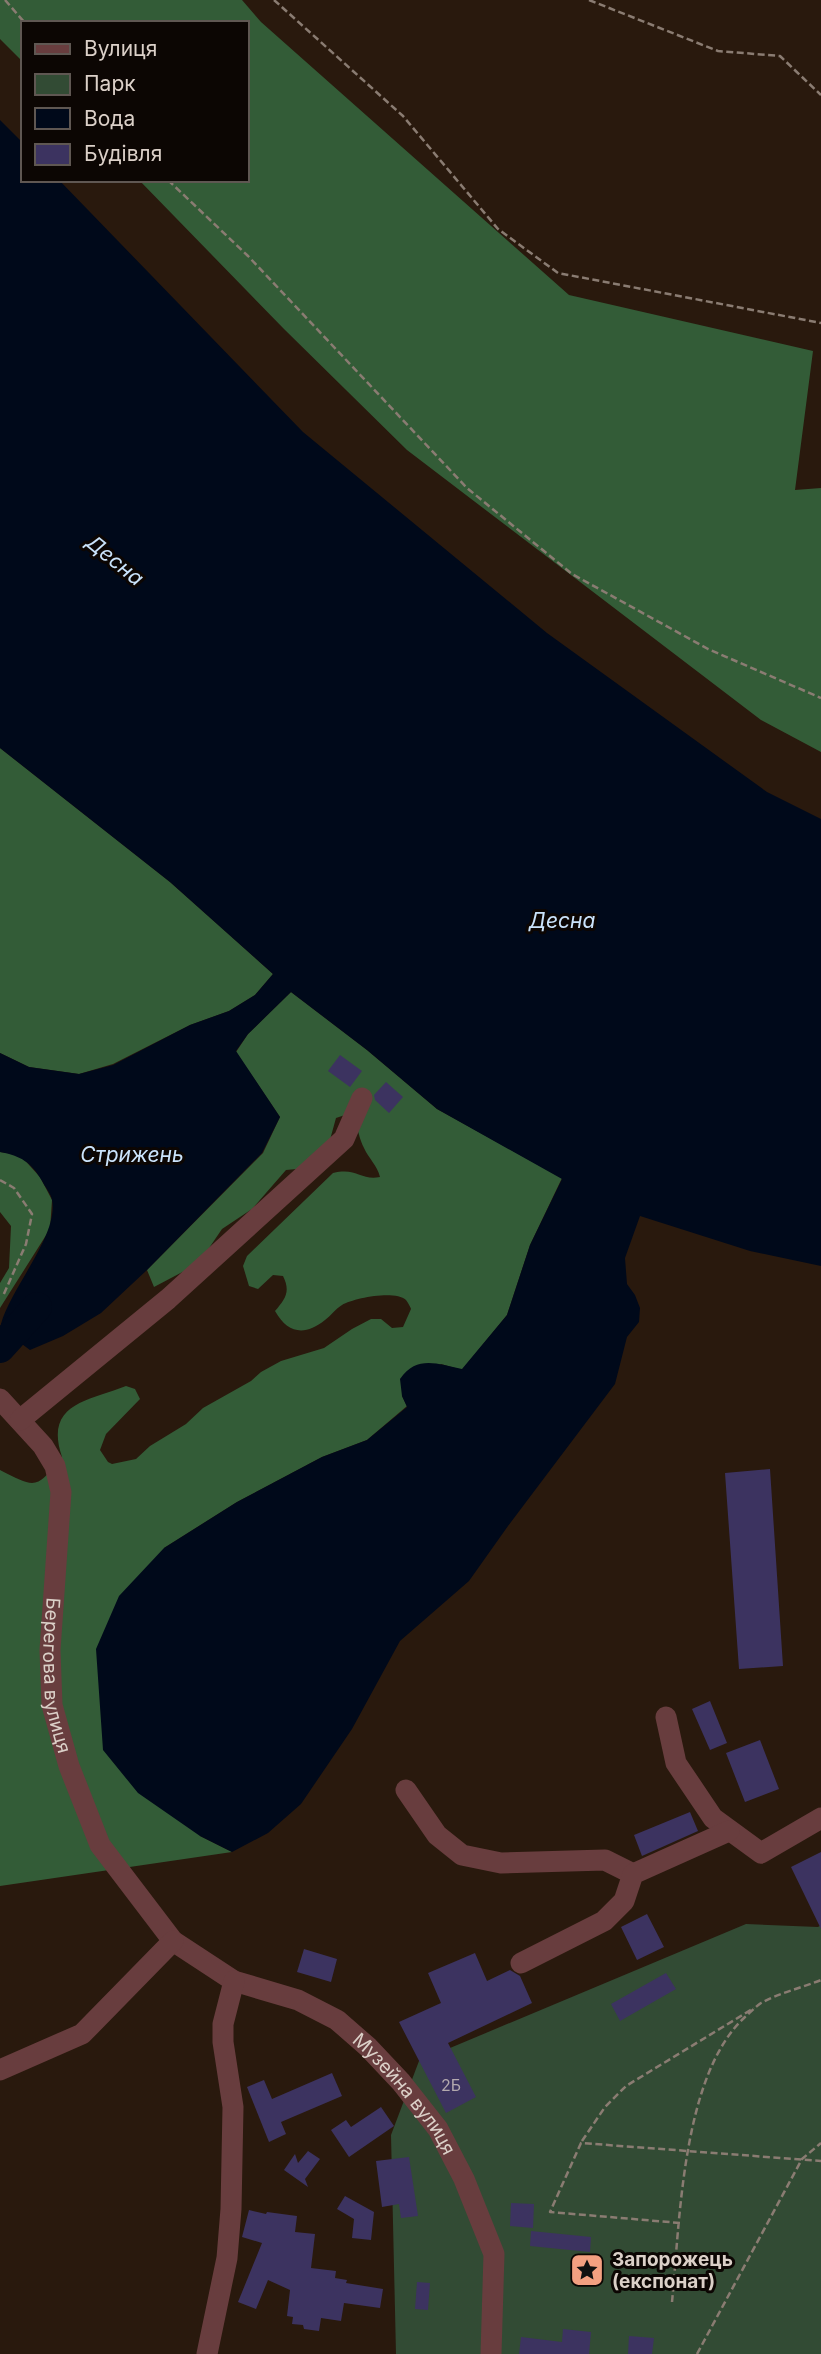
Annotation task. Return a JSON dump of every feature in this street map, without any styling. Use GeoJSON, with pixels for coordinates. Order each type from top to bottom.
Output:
{"type":"FeatureCollection","features":[{"type":"Feature","properties":{"kind":"street"},"geometry":{"type":"LineString","coordinates":[[11,1410],[168,1299],[344,1139],[362,1098]]}},
{"type":"Feature","properties":{"kind":"street","name":"Берегова вулиця"},"geometry":{"type":"LineString","coordinates":[[11,1410],[43,1446],[55,1466],[61,1492],[50,1650],[52,1706],[69,1766],[100,1845],[173,1941]]}},
{"type":"Feature","properties":{"kind":"street"},"geometry":{"type":"LineString","coordinates":[[666,1717],[676,1763],[713,1818],[761,1853],[821,1818]]}},
{"type":"Feature","properties":{"kind":"street"},"geometry":{"type":"LineString","coordinates":[[406,1790],[437,1835],[462,1855],[501,1863],[605,1860],[633,1874]]}},
{"type":"Feature","properties":{"kind":"street"},"geometry":{"type":"LineString","coordinates":[[521,1963],[604,1921],[624,1901],[633,1874],[729,1831]]}},
{"type":"Feature","properties":{"kind":"street"},"geometry":{"type":"LineString","coordinates":[[0,2070],[82,2034],[173,1941]]}},
{"type":"Feature","properties":{"kind":"street","name":"Музейна вулиця"},"geometry":{"type":"LineString","coordinates":[[173,1941],[234,1981],[299,2000],[337,2020],[368,2046],[438,2129],[464,2179],[494,2254],[491,2354]]}},
{"type":"Feature","properties":{"kind":"street"},"geometry":{"type":"LineString","coordinates":[[207,2354],[227,2258],[231,2209],[233,2107],[223,2042],[223,2024],[234,1981]]}},
{"type":"Feature","properties":{"kind":"path"},"geometry":{"type":"LineString","coordinates":[[5,0],[23,21]]}},
{"type":"Feature","properties":{"kind":"path"},"geometry":{"type":"LineString","coordinates":[[274,0],[402,116],[498,229],[558,273],[821,323]]}},
{"type":"Feature","properties":{"kind":"path"},"geometry":{"type":"LineString","coordinates":[[589,0],[718,51],[780,56],[821,95]]}},
{"type":"Feature","properties":{"kind":"path"},"geometry":{"type":"LineString","coordinates":[[170,182],[248,256],[467,488],[572,574],[708,649],[821,698]]}},
{"type":"Feature","properties":{"kind":"path"},"geometry":{"type":"LineString","coordinates":[[0,1180],[14,1188],[32,1214],[26,1244],[3,1296]]}},
{"type":"Feature","properties":{"kind":"path"},"geometry":{"type":"LineString","coordinates":[[680,2223],[550,2212],[581,2143],[605,2107],[626,2086],[760,2004],[821,1980]]}},
{"type":"Feature","properties":{"kind":"path"},"geometry":{"type":"LineString","coordinates":[[672,2302],[695,2115],[707,2075],[719,2051],[737,2025],[760,2004]]}},
{"type":"Feature","properties":{"kind":"path"},"geometry":{"type":"LineString","coordinates":[[581,2143],[821,2161]]}},
{"type":"Feature","properties":{"kind":"path"},"geometry":{"type":"LineString","coordinates":[[697,2354],[802,2159],[821,2143]]}},
{"type":"Feature","properties":{"kind":"green space"},"geometry":{"type":"Polygon","coordinates":[[[0,0],[242,0],[261,22],[569,295],[813,351],[795,490],[821,488],[821,752],[761,720],[407,450],[141,182],[248,182],[248,21],[21,21],[21,60],[0,39],[0,0]]]}},
{"type":"Feature","properties":{"kind":"green space"},"geometry":{"type":"Polygon","coordinates":[[[0,748],[170,882],[273,974],[255,995],[229,1011],[190,1025],[113,1064],[79,1074],[29,1067],[0,1053],[0,748]]]}},
{"type":"Feature","properties":{"kind":"green space"},"geometry":{"type":"Polygon","coordinates":[[[291,992],[367,1050],[437,1109],[562,1178],[530,1245],[507,1315],[462,1370],[441,1364],[402,1396],[407,1406],[367,1440],[322,1457],[237,1502],[164,1548],[200,1836],[232,1852],[0,1886],[0,1470],[29,1483],[41,1480],[62,1457],[58,1439],[59,1426],[64,1415],[84,1401],[126,1386],[135,1389],[140,1399],[106,1434],[100,1450],[112,1464],[136,1459],[150,1446],[186,1424],[203,1408],[281,1361],[324,1348],[371,1319],[381,1319],[392,1328],[403,1327],[411,1309],[401,1297],[384,1295],[365,1298],[342,1305],[311,1329],[297,1330],[285,1324],[275,1311],[286,1295],[287,1287],[283,1276],[273,1275],[258,1289],[249,1286],[243,1266],[247,1256],[333,1173],[348,1172],[380,1177],[364,1148],[357,1128],[345,1115],[336,1118],[328,1147],[307,1168],[286,1170],[252,1209],[222,1229],[205,1254],[190,1268],[154,1287],[147,1270],[263,1153],[280,1117],[236,1052],[248,1034],[291,992]]]}},
{"type":"Feature","properties":{"kind":"green space"},"geometry":{"type":"Polygon","coordinates":[[[0,1152],[20,1155],[40,1177],[52,1200],[50,1229],[0,1308],[0,1283],[9,1268],[11,1226],[0,1212],[0,1152]]]}},
{"type":"Feature","properties":{"kind":"green space"},"geometry":{"type":"Polygon","coordinates":[[[746,1924],[821,1925],[821,2354],[396,2354],[391,2135],[419,2061],[746,1924]]]}},
{"type":"Feature","properties":{"kind":"water","name":"Десна"},"geometry":{"type":"Polygon","coordinates":[[[0,120],[21,141],[21,182],[61,182],[303,432],[547,633],[767,792],[821,819],[821,1266],[750,1251],[640,1216],[625,1258],[627,1284],[640,1308],[639,1322],[627,1337],[615,1384],[469,1581],[400,1641],[352,1729],[301,1804],[268,1833],[232,1852],[200,1836],[138,1793],[103,1750],[96,1649],[119,1596],[164,1548],[237,1502],[322,1457],[367,1440],[407,1407],[402,1396],[400,1379],[413,1367],[428,1363],[462,1369],[507,1315],[530,1245],[562,1179],[437,1109],[367,1050],[291,992],[248,1034],[236,1051],[280,1117],[262,1153],[101,1313],[63,1336],[30,1350],[11,1336],[1,1324],[6,1309],[42,1245],[52,1214],[52,1200],[34,1169],[20,1158],[0,1152],[0,1053],[29,1067],[79,1074],[113,1065],[190,1025],[229,1011],[255,995],[273,974],[170,882],[0,748],[0,120]]]}},
{"type":"Feature","properties":{"kind":"building"},"geometry":{"type":"Polygon","coordinates":[[[340,1055],[362,1071],[350,1087],[328,1071],[340,1055]]]}},
{"type":"Feature","properties":{"kind":"building"},"geometry":{"type":"Polygon","coordinates":[[[386,1082],[403,1097],[389,1113],[375,1100],[374,1095],[386,1082]]]}},
{"type":"Feature","properties":{"kind":"building"},"geometry":{"type":"Polygon","coordinates":[[[770,1469],[783,1666],[739,1669],[725,1473],[770,1469]]]}},
{"type":"Feature","properties":{"kind":"building"},"geometry":{"type":"Polygon","coordinates":[[[710,1701],[727,1743],[710,1750],[692,1709],[710,1701]]]}},
{"type":"Feature","properties":{"kind":"building"},"geometry":{"type":"Polygon","coordinates":[[[760,1740],[779,1789],[745,1802],[726,1753],[760,1740]]]}},
{"type":"Feature","properties":{"kind":"building"},"geometry":{"type":"Polygon","coordinates":[[[690,1812],[698,1831],[642,1856],[634,1835],[690,1812]]]}},
{"type":"Feature","properties":{"kind":"building"},"geometry":{"type":"Polygon","coordinates":[[[821,1852],[821,1929],[791,1867],[821,1852]]]}},
{"type":"Feature","properties":{"kind":"building"},"geometry":{"type":"Polygon","coordinates":[[[647,1914],[664,1947],[637,1960],[621,1927],[647,1914]]]}},
{"type":"Feature","properties":{"kind":"building"},"geometry":{"type":"Polygon","coordinates":[[[304,1949],[337,1959],[331,1982],[297,1972],[304,1949]]]}},
{"type":"Feature","properties":{"kind":"building"},"geometry":{"type":"Polygon","coordinates":[[[475,1953],[487,1981],[510,1970],[520,1976],[532,2003],[448,2043],[476,2097],[446,2113],[399,2022],[441,2003],[428,1973],[475,1953]]]}},
{"type":"Feature","properties":{"kind":"building"},"geometry":{"type":"Polygon","coordinates":[[[666,1973],[676,1989],[620,2021],[611,2004],[666,1973]]]}},
{"type":"Feature","properties":{"kind":"building"},"geometry":{"type":"Polygon","coordinates":[[[332,2073],[342,2096],[281,2122],[286,2134],[269,2142],[247,2087],[264,2080],[272,2099],[332,2073]]]}},
{"type":"Feature","properties":{"kind":"building"},"geometry":{"type":"Polygon","coordinates":[[[381,2107],[394,2126],[349,2157],[331,2130],[346,2120],[351,2127],[381,2107]]]}},
{"type":"Feature","properties":{"kind":"building"},"geometry":{"type":"Polygon","coordinates":[[[308,2151],[320,2159],[305,2179],[308,2187],[284,2170],[295,2154],[298,2163],[308,2151]]]}},
{"type":"Feature","properties":{"kind":"building"},"geometry":{"type":"Polygon","coordinates":[[[409,2157],[418,2216],[401,2218],[399,2204],[382,2207],[376,2161],[409,2157]]]}},
{"type":"Feature","properties":{"kind":"building"},"geometry":{"type":"Polygon","coordinates":[[[345,2196],[374,2212],[371,2240],[352,2238],[354,2219],[337,2209],[345,2196]]]}},
{"type":"Feature","properties":{"kind":"building"},"geometry":{"type":"Polygon","coordinates":[[[511,2203],[534,2204],[533,2228],[510,2226],[511,2203]]]}},
{"type":"Feature","properties":{"kind":"building"},"geometry":{"type":"Polygon","coordinates":[[[249,2210],[297,2216],[295,2232],[315,2234],[311,2268],[336,2271],[335,2278],[347,2280],[346,2283],[383,2289],[380,2308],[344,2303],[341,2321],[321,2318],[319,2331],[292,2324],[293,2317],[287,2316],[290,2290],[268,2280],[256,2309],[238,2302],[262,2243],[242,2237],[249,2210]]]}},
{"type":"Feature","properties":{"kind":"building"},"geometry":{"type":"Polygon","coordinates":[[[531,2231],[591,2237],[590,2252],[530,2246],[531,2231]]]}},
{"type":"Feature","properties":{"kind":"building"},"geometry":{"type":"Polygon","coordinates":[[[417,2282],[430,2283],[428,2310],[415,2309],[417,2282]]]}},
{"type":"Feature","properties":{"kind":"building"},"geometry":{"type":"Polygon","coordinates":[[[563,2329],[591,2332],[589,2354],[519,2354],[521,2337],[562,2342],[563,2329]]]}},
{"type":"Feature","properties":{"kind":"building"},"geometry":{"type":"Polygon","coordinates":[[[629,2336],[654,2338],[652,2354],[628,2354],[629,2336]]]}},
{"type":"Feature","properties":{"kind":"waterway","name":"Стрижень"},"geometry":{"type":"LineString","coordinates":[[0,1348],[37,1307]]}},
{"type":"Feature","properties":{"kind":"place","name":"Запорожець (експонат)"},"geometry":{"type":"Point","coordinates":[587,2270]}}]}
